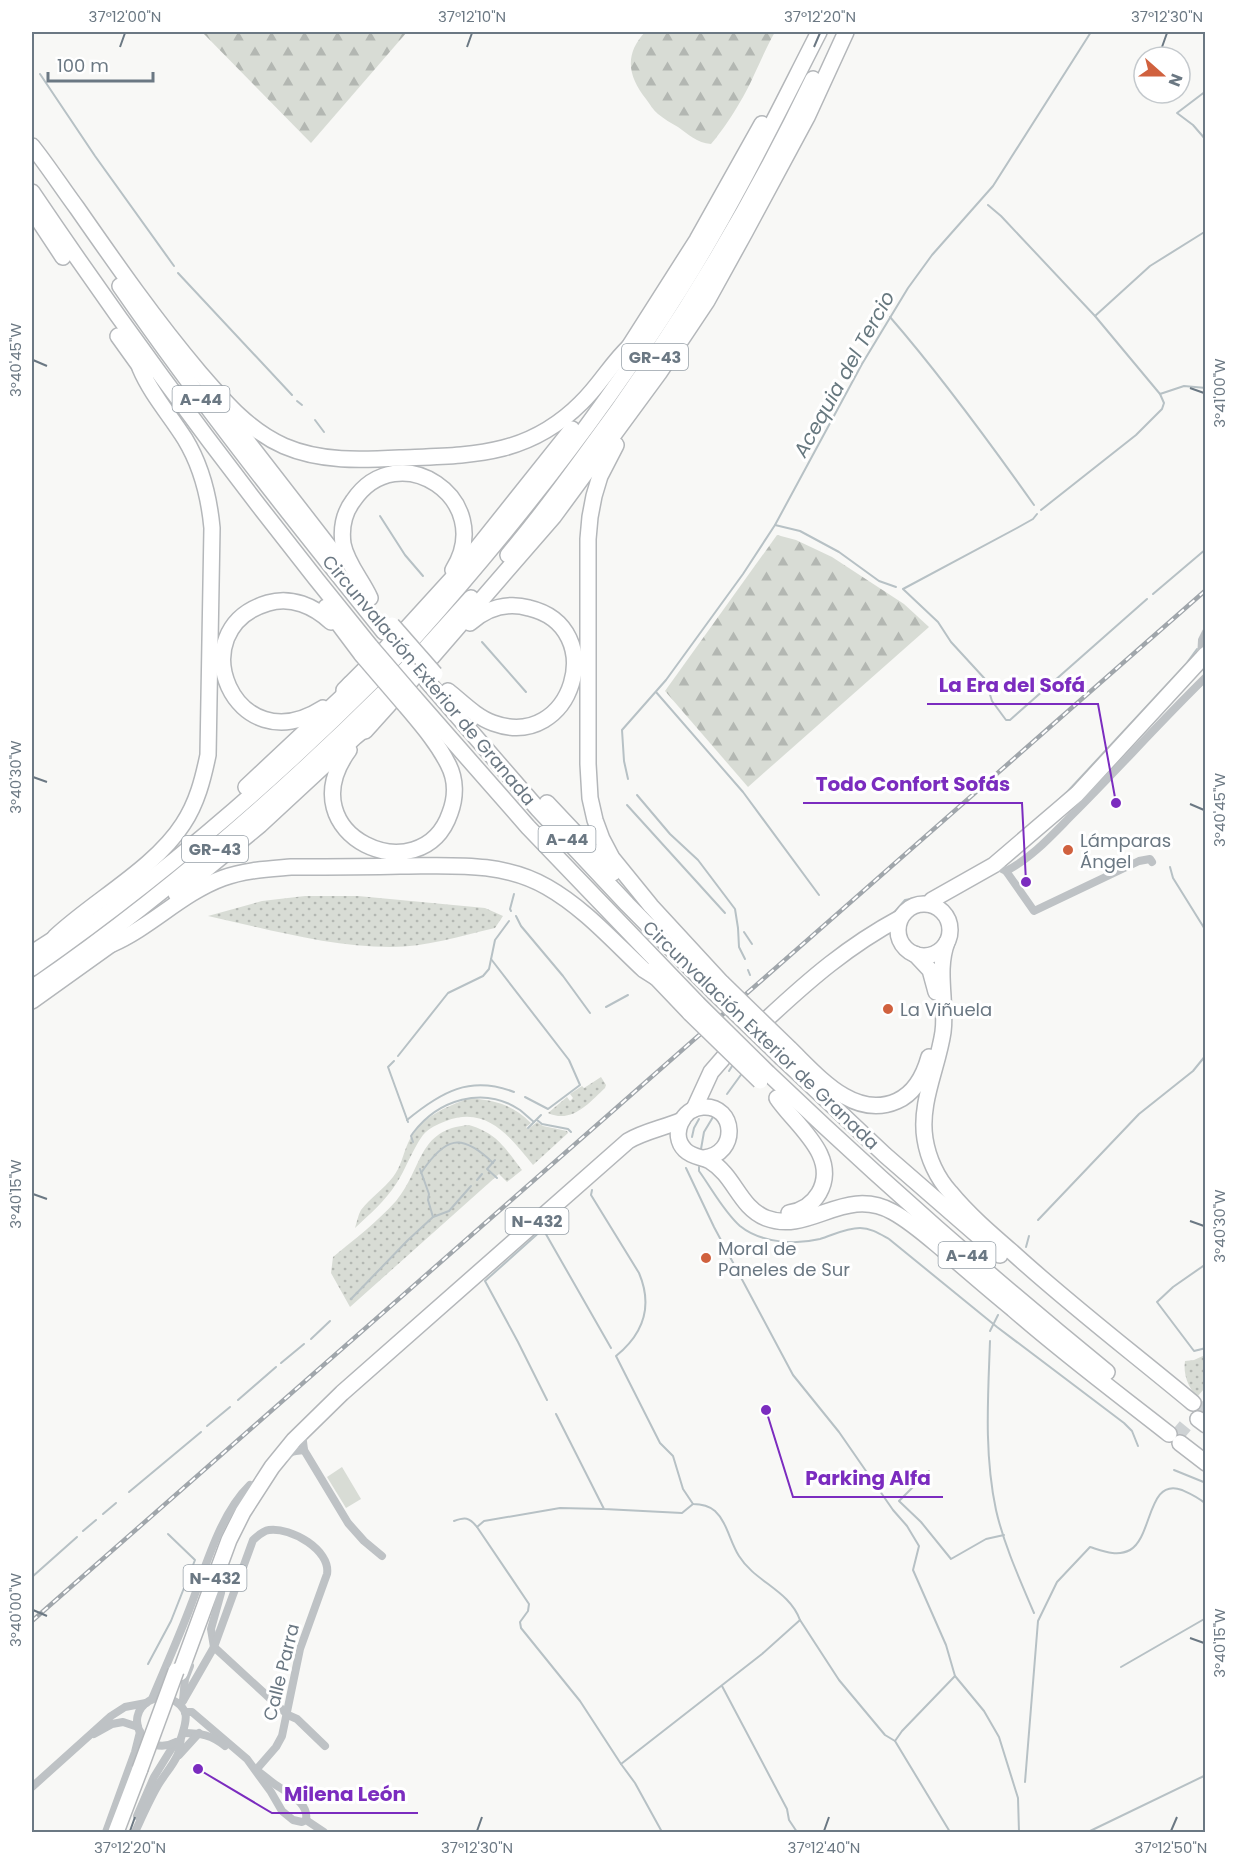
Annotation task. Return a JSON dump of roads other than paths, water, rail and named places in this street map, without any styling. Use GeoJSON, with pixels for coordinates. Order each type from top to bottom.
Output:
{"type":"FeatureCollection","features":[{"type":"Feature","properties":{"kind":"highway"},"geometry":{"type":"LineString","coordinates":[[436,597],[500,522],[568,435],[631,345],[698,240],[812,32]]}},
{"type":"Feature","properties":{"kind":"highway","name":"GR-43"},"geometry":{"type":"LineString","coordinates":[[32,988],[202,860],[308,766],[475,570],[562,460],[644,345],[682,286],[736,194],[778,116],[819,32]]}},
{"type":"Feature","properties":{"kind":"highway","name":"GR-43"},"geometry":{"type":"LineString","coordinates":[[449,639],[428,654],[552,498],[619,410],[658,352],[696,293],[755,192],[835,32]]}},
{"type":"Feature","properties":{"kind":"highway"},"geometry":{"type":"LineString","coordinates":[[449,639],[554,516],[659,373],[707,301],[807,117],[846,32]]}},
{"type":"Feature","properties":{"kind":"highway"},"geometry":{"type":"LineString","coordinates":[[32,146],[189,361],[230,408],[267,437],[299,452],[320,457],[362,460],[474,454],[514,446],[551,429],[568,417],[631,345]]}},
{"type":"Feature","properties":{"kind":"highway","name":"Circunvalación Exterior de Granada"},"geometry":{"type":"LineString","coordinates":[[32,155],[152,332],[296,524],[396,665],[627,904],[718,987],[925,1191],[1051,1300],[1199,1414]]}},
{"type":"Feature","properties":{"kind":"highway","name":"Circunvalación Exterior de Granada"},"geometry":{"type":"LineString","coordinates":[[32,192],[121,323],[274,527],[396,665],[528,827],[694,1009],[764,1077],[825,1127],[954,1244],[1177,1435],[1206,1451]]}},
{"type":"Feature","properties":{"kind":"highway"},"geometry":{"type":"LineString","coordinates":[[32,210],[140,368],[347,636]]}},
{"type":"Feature","properties":{"kind":"highway"},"geometry":{"type":"LineString","coordinates":[[189,361],[195,373],[260,459],[370,598]]}},
{"type":"Feature","properties":{"kind":"highway"},"geometry":{"type":"LineString","coordinates":[[32,954],[150,861],[183,825],[202,782],[208,755],[212,528],[210,503],[196,460],[147,383],[140,368]]}},
{"type":"Feature","properties":{"kind":"highway"},"geometry":{"type":"LineString","coordinates":[[659,373],[610,457],[597,486],[590,517],[588,539],[590,798],[595,820],[612,858],[684,942],[718,987]]}},
{"type":"Feature","properties":{"kind":"highway"},"geometry":{"type":"LineString","coordinates":[[436,597],[396,665],[371,724],[343,759],[334,779],[333,800],[343,827],[362,844],[385,852],[410,850],[434,838],[442,829],[454,802],[453,777],[448,764],[428,732],[396,665],[364,584],[346,556],[343,543],[344,518],[349,507],[366,486],[389,474],[401,473],[424,477],[445,490],[453,499],[463,522],[462,548],[455,566],[436,597]]}},
{"type":"Feature","properties":{"kind":"highway"},"geometry":{"type":"LineString","coordinates":[[396,665],[350,684],[311,715],[297,721],[273,721],[262,719],[240,704],[228,686],[222,664],[223,649],[236,622],[247,612],[260,605],[287,600],[312,608],[347,636],[396,665],[448,691],[482,718],[494,723],[506,726],[530,725],[543,720],[555,712],[570,691],[574,678],[573,649],[562,629],[545,614],[522,606],[510,605],[496,608],[485,613],[449,639]]}},
{"type":"Feature","properties":{"kind":"highway"},"geometry":{"type":"LineString","coordinates":[[929,904],[965,883],[1000,868],[1077,794],[1204,657]]}},
{"type":"Feature","properties":{"kind":"highway","name":"GR-43"},"geometry":{"type":"LineString","coordinates":[[32,968],[116,908],[226,819],[396,665]]}},
{"type":"Feature","properties":{"kind":"highway"},"geometry":{"type":"LineString","coordinates":[[55,937],[100,906],[180,844],[290,747],[342,697],[350,684]]}},
{"type":"Feature","properties":{"kind":"highway"},"geometry":{"type":"LineString","coordinates":[[448,691],[553,809],[681,945],[691,952]]}},
{"type":"Feature","properties":{"kind":"highway"},"geometry":{"type":"LineString","coordinates":[[32,1001],[112,944],[207,869],[371,724]]}},
{"type":"Feature","properties":{"kind":"highway"},"geometry":{"type":"LineString","coordinates":[[428,732],[655,977]]}},
{"type":"Feature","properties":{"kind":"highway"},"geometry":{"type":"LineString","coordinates":[[112,944],[127,937],[206,886],[245,872],[291,867],[485,867],[509,872],[547,887],[584,914],[644,970],[694,1009]]}},
{"type":"Feature","properties":{"kind":"highway"},"geometry":{"type":"LineString","coordinates":[[947,918],[956,893],[965,883]]}},
{"type":"Feature","properties":{"kind":"highway"},"geometry":{"type":"LineString","coordinates":[[947,942],[929,956],[909,951],[901,942],[898,934],[900,918],[912,906],[929,904],[943,911],[950,933],[947,942],[942,955],[944,1004],[942,1042],[924,1120],[928,1151],[940,1179],[973,1216],[1050,1286],[1199,1414]]}},
{"type":"Feature","properties":{"kind":"highway"},"geometry":{"type":"LineString","coordinates":[[767,1019],[808,980],[837,957],[864,938],[900,918]]}},
{"type":"Feature","properties":{"kind":"highway"},"geometry":{"type":"LineString","coordinates":[[858,944],[883,939],[901,942]]}},
{"type":"Feature","properties":{"kind":"highway"},"geometry":{"type":"LineString","coordinates":[[786,1054],[856,1103],[877,1106],[889,1105],[902,1100],[918,1084],[929,1059],[937,1008],[934,979],[930,970],[915,954]]}},
{"type":"Feature","properties":{"kind":"highway","name":"N-432"},"geometry":{"type":"LineString","coordinates":[[256,1486],[300,1443],[342,1393],[628,1141],[646,1132],[682,1120],[694,1108],[711,1072],[724,1057]]}},
{"type":"Feature","properties":{"kind":"highway"},"geometry":{"type":"LineString","coordinates":[[711,1072],[710,1090],[718,1111]]}},
{"type":"Feature","properties":{"kind":"highway"},"geometry":{"type":"LineString","coordinates":[[694,1108],[710,1107],[724,1116],[729,1127],[727,1144],[729,1162],[747,1191],[763,1207],[772,1212],[800,1211],[815,1199],[822,1188],[824,1168],[813,1142],[777,1098],[764,1077]]}},
{"type":"Feature","properties":{"kind":"highway"},"geometry":{"type":"LineString","coordinates":[[824,1081],[829,1089],[891,1147],[963,1211],[973,1216]]}},
{"type":"Feature","properties":{"kind":"highway"},"geometry":{"type":"LineString","coordinates":[[777,1098],[927,1235]]}},
{"type":"Feature","properties":{"kind":"highway"},"geometry":{"type":"LineString","coordinates":[[682,1120],[678,1132],[682,1147]]}},
{"type":"Feature","properties":{"kind":"highway"},"geometry":{"type":"LineString","coordinates":[[646,1132],[667,1137],[690,1154],[719,1166],[750,1207],[767,1218],[778,1221],[800,1220],[842,1206],[868,1203],[891,1211],[927,1235],[1019,1314],[1177,1435],[1206,1463]]}},
{"type":"Feature","properties":{"kind":"highway"},"geometry":{"type":"LineString","coordinates":[[704,1158],[716,1155],[727,1144]]}},
{"type":"Feature","properties":{"kind":"highway","name":"N-432"},"geometry":{"type":"LineString","coordinates":[[121,1833],[178,1672],[229,1540],[256,1486],[275,1451],[327,1402],[342,1393]]}},
{"type":"Feature","properties":{"kind":"highway","name":"N-432"},"geometry":{"type":"LineString","coordinates":[[116,1833],[142,1770]]}},
{"type":"Feature","properties":{"kind":"street"},"geometry":{"type":"LineString","coordinates":[[1204,657],[1202,640],[1206,632]]}},
{"type":"Feature","properties":{"kind":"street"},"geometry":{"type":"LineString","coordinates":[[1000,868],[1015,866],[1046,841],[1206,677]]}},
{"type":"Feature","properties":{"kind":"street"},"geometry":{"type":"LineString","coordinates":[[1000,868],[1034,911],[1139,861],[1150,858],[1152,862]]}},
{"type":"Feature","properties":{"kind":"street"},"geometry":{"type":"LineString","coordinates":[[300,1443],[348,1523],[382,1556]]}},
{"type":"Feature","properties":{"kind":"street"},"geometry":{"type":"LineString","coordinates":[[133,1833],[154,1777],[186,1726],[183,1706],[185,1679],[256,1486]]}},
{"type":"Feature","properties":{"kind":"street"},"geometry":{"type":"LineString","coordinates":[[106,1833],[135,1752],[139,1713],[149,1701],[162,1677],[215,1542],[240,1495],[256,1486]]}},
{"type":"Feature","properties":{"kind":"street","name":"Calle Parra"},"geometry":{"type":"LineString","coordinates":[[214,1647],[254,1540],[261,1533],[270,1530],[290,1534],[301,1538],[323,1555],[327,1562],[327,1574],[300,1649],[282,1736],[276,1747],[256,1770]]}},
{"type":"Feature","properties":{"kind":"street"},"geometry":{"type":"LineString","coordinates":[[183,1706],[214,1647],[211,1629],[221,1593],[223,1575]]}},
{"type":"Feature","properties":{"kind":"street"},"geometry":{"type":"LineString","coordinates":[[214,1647],[325,1746]]}},
{"type":"Feature","properties":{"kind":"street"},"geometry":{"type":"LineString","coordinates":[[32,1787],[99,1725],[125,1707],[167,1698],[174,1700],[207,1723],[247,1759],[282,1810],[297,1822],[306,1820]]}},
{"type":"Feature","properties":{"kind":"street"},"geometry":{"type":"LineString","coordinates":[[88,1737],[112,1724],[123,1722],[139,1729],[143,1738],[155,1745],[162,1746],[180,1737],[200,1733],[218,1740],[244,1763],[290,1794],[306,1810],[306,1820]]}},
{"type":"Feature","properties":{"kind":"street"},"geometry":{"type":"LineString","coordinates":[[133,1833],[157,1786],[177,1757],[200,1733]]}},
{"type":"Feature","properties":{"kind":"street"},"geometry":{"type":"LineString","coordinates":[[177,1757],[180,1737]]}},
{"type":"Feature","properties":{"kind":"street"},"geometry":{"type":"LineString","coordinates":[[306,1820],[324,1833]]}},
{"type":"Feature","properties":{"kind":"waterway","name":"Acequia del Tercio"},"geometry":{"type":"LineString","coordinates":[[628,779],[622,730],[666,680],[743,574],[775,525],[862,364],[908,288],[932,255],[993,186],[1091,32]]}},
{"type":"Feature","properties":{"kind":"waterway"},"geometry":{"type":"LineString","coordinates":[[40,74],[95,156],[174,266]]}},
{"type":"Feature","properties":{"kind":"waterway"},"geometry":{"type":"LineString","coordinates":[[1206,91],[1177,113],[1193,125],[1206,140]]}},
{"type":"Feature","properties":{"kind":"waterway"},"geometry":{"type":"LineString","coordinates":[[988,205],[1095,316],[1150,266],[1206,231]]}},
{"type":"Feature","properties":{"kind":"waterway"},"geometry":{"type":"LineString","coordinates":[[178,273],[292,395]]}},
{"type":"Feature","properties":{"kind":"waterway"},"geometry":{"type":"LineString","coordinates":[[1095,316],[1160,394],[1184,386],[1206,388]]}},
{"type":"Feature","properties":{"kind":"waterway"},"geometry":{"type":"LineString","coordinates":[[890,317],[964,409],[1034,505]]}},
{"type":"Feature","properties":{"kind":"waterway"},"geometry":{"type":"LineString","coordinates":[[1041,510],[1136,435],[1162,409],[1164,403],[1160,394]]}},
{"type":"Feature","properties":{"kind":"waterway"},"geometry":{"type":"LineString","coordinates":[[297,401],[302,405]]}},
{"type":"Feature","properties":{"kind":"waterway"},"geometry":{"type":"LineString","coordinates":[[315,420],[324,432]]}},
{"type":"Feature","properties":{"kind":"waterway"},"geometry":{"type":"LineString","coordinates":[[1037,514],[1033,519],[1017,528],[903,589],[938,622],[951,642],[985,679],[992,701],[1006,720],[1010,720],[1147,599]]}},
{"type":"Feature","properties":{"kind":"waterway"},"geometry":{"type":"LineString","coordinates":[[380,516],[405,555],[423,576]]}},
{"type":"Feature","properties":{"kind":"waterway"},"geometry":{"type":"LineString","coordinates":[[775,525],[800,531],[839,552],[879,581],[896,587]]}},
{"type":"Feature","properties":{"kind":"waterway"},"geometry":{"type":"LineString","coordinates":[[1153,594],[1206,549]]}},
{"type":"Feature","properties":{"kind":"waterway"},"geometry":{"type":"LineString","coordinates":[[482,642],[526,692]]}},
{"type":"Feature","properties":{"kind":"waterway"},"geometry":{"type":"LineString","coordinates":[[1055,803],[1186,664],[1197,649]]}},
{"type":"Feature","properties":{"kind":"waterway"},"geometry":{"type":"LineString","coordinates":[[656,692],[743,792],[819,895]]}},
{"type":"Feature","properties":{"kind":"waterway"},"geometry":{"type":"LineString","coordinates":[[637,795],[670,834],[698,860],[735,909],[739,947],[745,959]]}},
{"type":"Feature","properties":{"kind":"waterway"},"geometry":{"type":"LineString","coordinates":[[627,805],[725,913]]}},
{"type":"Feature","properties":{"kind":"waterway"},"geometry":{"type":"LineString","coordinates":[[1170,867],[1173,878],[1206,931]]}},
{"type":"Feature","properties":{"kind":"waterway"},"geometry":{"type":"LineString","coordinates":[[511,911],[514,894]]}},
{"type":"Feature","properties":{"kind":"waterway"},"geometry":{"type":"LineString","coordinates":[[892,915],[905,900],[927,896]]}},
{"type":"Feature","properties":{"kind":"waterway"},"geometry":{"type":"LineString","coordinates":[[516,916],[521,926],[563,976],[590,1013]]}},
{"type":"Feature","properties":{"kind":"waterway"},"geometry":{"type":"LineString","coordinates":[[398,1056],[448,993],[483,976],[489,969],[495,940],[509,921]]}},
{"type":"Feature","properties":{"kind":"waterway"},"geometry":{"type":"LineString","coordinates":[[744,932],[752,944]]}},
{"type":"Feature","properties":{"kind":"waterway"},"geometry":{"type":"LineString","coordinates":[[491,959],[569,1060],[580,1085],[548,1109],[525,1097]]}},
{"type":"Feature","properties":{"kind":"waterway"},"geometry":{"type":"LineString","coordinates":[[748,970],[750,975]]}},
{"type":"Feature","properties":{"kind":"waterway"},"geometry":{"type":"LineString","coordinates":[[606,1007],[628,995]]}},
{"type":"Feature","properties":{"kind":"waterway"},"geometry":{"type":"LineString","coordinates":[[1038,1220],[1139,1114],[1193,1071],[1206,1055]]}},
{"type":"Feature","properties":{"kind":"waterway"},"geometry":{"type":"LineString","coordinates":[[394,1061],[388,1067],[408,1122]]}},
{"type":"Feature","properties":{"kind":"waterway"},"geometry":{"type":"LineString","coordinates":[[729,1071],[734,1063]]}},
{"type":"Feature","properties":{"kind":"waterway"},"geometry":{"type":"LineString","coordinates":[[727,1094],[743,1072]]}},
{"type":"Feature","properties":{"kind":"waterway"},"geometry":{"type":"LineString","coordinates":[[407,1120],[432,1101],[457,1089],[484,1085],[514,1092]]}},
{"type":"Feature","properties":{"kind":"waterway"},"geometry":{"type":"LineString","coordinates":[[413,1142],[411,1136],[423,1122],[435,1112],[462,1100],[491,1098],[506,1102],[534,1122]]}},
{"type":"Feature","properties":{"kind":"waterway"},"geometry":{"type":"LineString","coordinates":[[528,1128],[541,1115]]}},
{"type":"Feature","properties":{"kind":"waterway"},"geometry":{"type":"LineString","coordinates":[[701,1149],[704,1132],[713,1117]]}},
{"type":"Feature","properties":{"kind":"waterway"},"geometry":{"type":"LineString","coordinates":[[692,1137],[699,1119]]}},
{"type":"Feature","properties":{"kind":"waterway"},"geometry":{"type":"LineString","coordinates":[[537,1120],[542,1124],[568,1129],[571,1132]]}},
{"type":"Feature","properties":{"kind":"waterway"},"geometry":{"type":"LineString","coordinates":[[421,1173],[438,1152],[454,1143],[472,1146],[493,1163]]}},
{"type":"Feature","properties":{"kind":"waterway"},"geometry":{"type":"LineString","coordinates":[[495,1160],[487,1169],[497,1178]]}},
{"type":"Feature","properties":{"kind":"waterway"},"geometry":{"type":"LineString","coordinates":[[699,1167],[699,1171],[729,1214],[740,1226],[758,1236],[778,1241],[800,1242],[820,1239],[845,1230],[864,1228],[889,1239],[997,1327],[1124,1423],[1132,1431],[1138,1446]]}},
{"type":"Feature","properties":{"kind":"waterway"},"geometry":{"type":"LineString","coordinates":[[686,1168],[714,1227],[793,1375],[839,1432],[919,1546],[913,1570],[946,1645],[955,1676],[895,1741]]}},
{"type":"Feature","properties":{"kind":"waterway"},"geometry":{"type":"LineString","coordinates":[[420,1169],[429,1194],[428,1200],[433,1217]]}},
{"type":"Feature","properties":{"kind":"waterway"},"geometry":{"type":"LineString","coordinates":[[477,1180],[482,1174]]}},
{"type":"Feature","properties":{"kind":"waterway"},"geometry":{"type":"LineString","coordinates":[[351,1299],[408,1240],[433,1217],[449,1211],[471,1186]]}},
{"type":"Feature","properties":{"kind":"waterway"},"geometry":{"type":"LineString","coordinates":[[592,1190],[591,1195],[639,1273],[645,1297],[643,1319],[639,1329],[616,1356],[660,1443],[673,1456],[683,1489],[693,1504],[704,1505],[715,1511],[723,1521],[739,1556],[746,1565],[788,1601],[839,1680],[885,1735],[895,1741],[950,1832]]}},
{"type":"Feature","properties":{"kind":"waterway"},"geometry":{"type":"LineString","coordinates":[[547,1400],[485,1281],[543,1229],[611,1348]]}},
{"type":"Feature","properties":{"kind":"waterway"},"geometry":{"type":"LineString","coordinates":[[1026,1247],[1029,1236]]}},
{"type":"Feature","properties":{"kind":"waterway"},"geometry":{"type":"LineString","coordinates":[[1206,1264],[1173,1287],[1157,1302],[1194,1351],[1206,1348]]}},
{"type":"Feature","properties":{"kind":"waterway"},"geometry":{"type":"LineString","coordinates":[[990,1331],[998,1315]]}},
{"type":"Feature","properties":{"kind":"waterway"},"geometry":{"type":"LineString","coordinates":[[311,1339],[330,1321]]}},
{"type":"Feature","properties":{"kind":"waterway"},"geometry":{"type":"LineString","coordinates":[[990,1341],[988,1426],[992,1489],[1003,1536],[1034,1613]]}},
{"type":"Feature","properties":{"kind":"waterway"},"geometry":{"type":"LineString","coordinates":[[281,1363],[304,1344]]}},
{"type":"Feature","properties":{"kind":"waterway"},"geometry":{"type":"LineString","coordinates":[[238,1400],[276,1367]]}},
{"type":"Feature","properties":{"kind":"waterway"},"geometry":{"type":"LineString","coordinates":[[207,1426],[230,1407]]}},
{"type":"Feature","properties":{"kind":"waterway"},"geometry":{"type":"LineString","coordinates":[[556,1414],[604,1509],[682,1513],[693,1504]]}},
{"type":"Feature","properties":{"kind":"waterway"},"geometry":{"type":"LineString","coordinates":[[129,1492],[201,1432]]}},
{"type":"Feature","properties":{"kind":"waterway"},"geometry":{"type":"LineString","coordinates":[[1174,1470],[1206,1483]]}},
{"type":"Feature","properties":{"kind":"waterway"},"geometry":{"type":"LineString","coordinates":[[929,1471],[899,1501],[921,1522],[951,1559],[986,1539],[1004,1535]]}},
{"type":"Feature","properties":{"kind":"waterway"},"geometry":{"type":"LineString","coordinates":[[1025,1782],[1038,1621],[1057,1582],[1090,1547],[1115,1553],[1130,1550],[1143,1533],[1156,1500],[1162,1492],[1171,1488],[1182,1490],[1206,1504]]}},
{"type":"Feature","properties":{"kind":"waterway"},"geometry":{"type":"LineString","coordinates":[[103,1514],[116,1503]]}},
{"type":"Feature","properties":{"kind":"waterway"},"geometry":{"type":"LineString","coordinates":[[477,1527],[484,1521],[560,1508],[603,1509]]}},
{"type":"Feature","properties":{"kind":"waterway"},"geometry":{"type":"LineString","coordinates":[[454,1521],[467,1519],[477,1527],[529,1604],[528,1611],[520,1622],[521,1628],[580,1701],[621,1764]]}},
{"type":"Feature","properties":{"kind":"waterway"},"geometry":{"type":"LineString","coordinates":[[83,1531],[96,1520]]}},
{"type":"Feature","properties":{"kind":"waterway"},"geometry":{"type":"LineString","coordinates":[[148,1664],[171,1621],[195,1560],[168,1534]]}},
{"type":"Feature","properties":{"kind":"waterway"},"geometry":{"type":"LineString","coordinates":[[32,1577],[77,1537]]}},
{"type":"Feature","properties":{"kind":"waterway"},"geometry":{"type":"LineString","coordinates":[[1121,1667],[1206,1618]]}},
{"type":"Feature","properties":{"kind":"waterway"},"geometry":{"type":"LineString","coordinates":[[662,1832],[635,1783],[621,1764],[762,1654],[800,1620]]}},
{"type":"Feature","properties":{"kind":"waterway"},"geometry":{"type":"LineString","coordinates":[[955,1676],[984,1711],[999,1737],[1018,1798],[1019,1832]]}},
{"type":"Feature","properties":{"kind":"waterway"},"geometry":{"type":"LineString","coordinates":[[722,1686],[797,1832]]}},
{"type":"Feature","properties":{"kind":"waterway"},"geometry":{"type":"LineString","coordinates":[[1088,1832],[1206,1775]]}},
{"type":"Feature","properties":{"kind":"tunnel"},"geometry":{"type":"LineString","coordinates":[[1193,1403],[1204,1412]]}},
{"type":"Feature","properties":{"kind":"tunnel"},"geometry":{"type":"LineString","coordinates":[[1175,1427],[1186,1436]]}},
{"type":"Feature","properties":{"kind":"railway"},"geometry":{"type":"LineString","coordinates":[[32,1621],[1206,590]]}},
{"type":"Feature","properties":{"kind":"place","name":"La Era del Sofá"},"geometry":{"type":"Point","coordinates":[1116,803]}},
{"type":"Feature","properties":{"kind":"place","name":"Lámparas Ángel"},"geometry":{"type":"Point","coordinates":[1068,850]}},
{"type":"Feature","properties":{"kind":"place","name":"Todo Confort Sofás"},"geometry":{"type":"Point","coordinates":[1026,882]}},
{"type":"Feature","properties":{"kind":"place","name":"La Viñuela"},"geometry":{"type":"Point","coordinates":[888,1009]}},
{"type":"Feature","properties":{"kind":"place","name":"Moral de Paneles de Sur"},"geometry":{"type":"Point","coordinates":[706,1258]}},
{"type":"Feature","properties":{"kind":"place","name":"Parking Alfa"},"geometry":{"type":"Point","coordinates":[766,1410]}},
{"type":"Feature","properties":{"kind":"place","name":"Milena León"},"geometry":{"type":"Point","coordinates":[198,1769]}}]}
